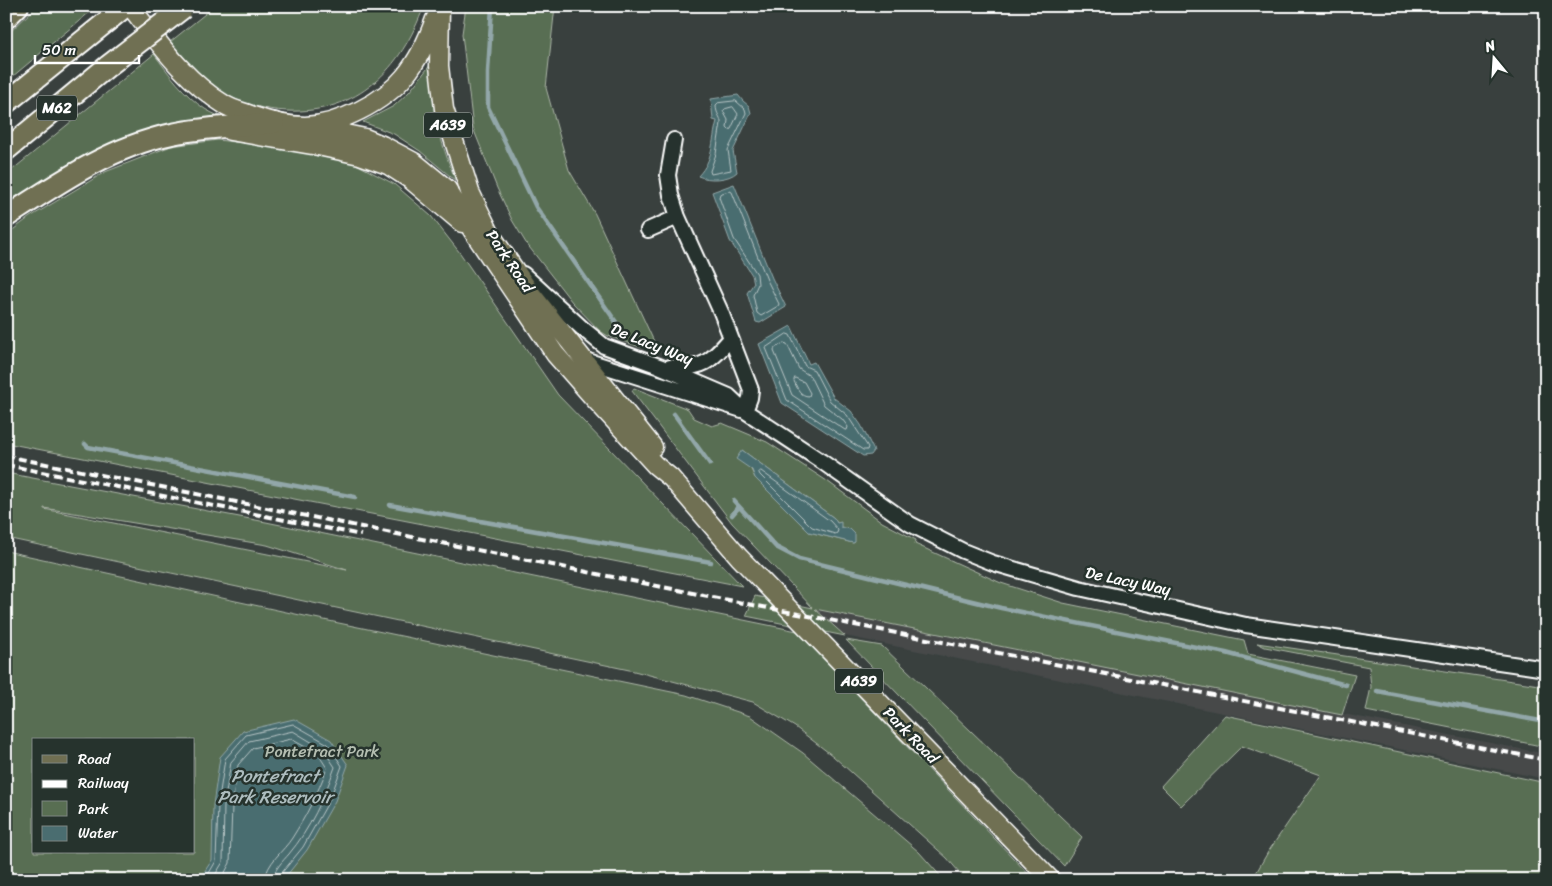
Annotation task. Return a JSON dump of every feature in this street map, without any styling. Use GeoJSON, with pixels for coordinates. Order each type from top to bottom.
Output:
{"type":"FeatureCollection","features":[{"type":"Feature","properties":{"kind":"highway"},"geometry":{"type":"LineString","coordinates":[[6,17],[12,6]]}},
{"type":"Feature","properties":{"kind":"highway"},"geometry":{"type":"LineString","coordinates":[[6,17],[18,6]]}},
{"type":"Feature","properties":{"kind":"highway","name":"M62"},"geometry":{"type":"LineString","coordinates":[[6,103],[126,6]]}},
{"type":"Feature","properties":{"kind":"highway","name":"M62"},"geometry":{"type":"LineString","coordinates":[[6,150],[108,66],[184,7]]}},
{"type":"Feature","properties":{"kind":"highway"},"geometry":{"type":"LineString","coordinates":[[6,217],[92,163],[136,144],[172,134],[210,128],[274,123]]}},
{"type":"Feature","properties":{"kind":"main road","name":"A639"},"geometry":{"type":"LineString","coordinates":[[130,6],[171,60],[195,84],[226,106],[274,123],[306,126],[336,120],[361,110],[384,95],[405,76],[420,54],[430,33],[439,6]]}},
{"type":"Feature","properties":{"kind":"main road","name":"Park Road"},"geometry":{"type":"LineString","coordinates":[[439,6],[439,66],[444,110],[470,192],[492,235],[530,292],[664,461],[671,478]]}},
{"type":"Feature","properties":{"kind":"main road","name":"Park Road"},"geometry":{"type":"LineString","coordinates":[[306,126],[365,138],[382,145],[414,162],[447,189],[474,233],[555,354],[655,465],[671,478],[739,557],[1051,880]]}},
{"type":"Feature","properties":{"kind":"main road"},"geometry":{"type":"LineString","coordinates":[[210,128],[318,146],[360,155],[388,166],[411,180],[474,233]]}},
{"type":"Feature","properties":{"kind":"street"},"geometry":{"type":"LineString","coordinates":[[674,140],[668,175],[671,195],[678,216],[721,312],[751,390],[745,411]]}},
{"type":"Feature","properties":{"kind":"street"},"geometry":{"type":"LineString","coordinates":[[648,230],[678,216]]}},
{"type":"Feature","properties":{"kind":"street","name":"De Lacy Way"},"geometry":{"type":"LineString","coordinates":[[508,260],[604,346],[659,366],[729,396],[745,411],[821,461],[910,524],[963,551],[993,563],[1049,581],[1246,625],[1546,669]]}},
{"type":"Feature","properties":{"kind":"street"},"geometry":{"type":"LineString","coordinates":[[659,366],[694,367],[714,358],[731,338]]}},
{"type":"Feature","properties":{"kind":"street","name":"De Lacy Way"},"geometry":{"type":"LineString","coordinates":[[555,354],[584,360],[745,411]]}},
{"type":"Feature","properties":{"kind":"shaded area"},"geometry":{"type":"Polygon","coordinates":[[[814,609],[1546,754],[1546,779],[845,636],[814,609]]]}},
{"type":"Feature","properties":{"kind":"green space"},"geometry":{"type":"Polygon","coordinates":[[[37,6],[97,6],[6,82],[6,36],[37,6]]]}},
{"type":"Feature","properties":{"kind":"green space"},"geometry":{"type":"Polygon","coordinates":[[[215,6],[424,6],[403,49],[389,68],[374,83],[355,96],[335,105],[312,110],[287,111],[253,106],[222,92],[201,75],[170,42],[215,6]]]}},
{"type":"Feature","properties":{"kind":"green space"},"geometry":{"type":"Polygon","coordinates":[[[466,6],[555,6],[546,88],[569,170],[595,214],[657,348],[640,347],[608,336],[600,331],[572,302],[526,243],[512,220],[473,128],[462,34],[466,6]]]}},
{"type":"Feature","properties":{"kind":"green space"},"geometry":{"type":"Polygon","coordinates":[[[154,54],[177,84],[190,97],[205,109],[230,121],[185,126],[6,211],[6,175],[154,54]]]}},
{"type":"Feature","properties":{"kind":"green space"},"geometry":{"type":"Polygon","coordinates":[[[431,64],[435,110],[445,152],[456,181],[420,151],[394,134],[363,122],[394,106],[409,92],[431,64]]]}},
{"type":"Feature","properties":{"kind":"green space"},"geometry":{"type":"Polygon","coordinates":[[[218,140],[339,155],[394,184],[431,216],[460,253],[558,395],[742,586],[6,443],[6,235],[30,217],[105,172],[171,146],[218,140]]]}},
{"type":"Feature","properties":{"kind":"green space"},"geometry":{"type":"Polygon","coordinates":[[[634,388],[688,409],[694,418],[712,426],[722,423],[767,442],[827,481],[882,522],[916,540],[915,544],[1001,583],[1063,603],[1244,640],[1248,654],[1355,675],[1342,715],[815,609],[845,636],[746,616],[755,596],[813,608],[732,523],[632,391],[634,388]],[[742,450],[755,478],[809,532],[855,542],[834,518],[742,450]]]}},
{"type":"Feature","properties":{"kind":"green space"},"geometry":{"type":"Polygon","coordinates":[[[6,473],[266,522],[797,631],[1034,880],[966,880],[947,858],[833,756],[795,727],[753,702],[634,671],[6,538],[6,473]],[[44,508],[347,570],[267,545],[44,508]]]}},
{"type":"Feature","properties":{"kind":"green space","name":"Pontefract Park"},"geometry":{"type":"Polygon","coordinates":[[[6,551],[300,615],[686,695],[750,716],[803,753],[919,852],[944,880],[6,880],[6,551]]]}},
{"type":"Feature","properties":{"kind":"green space"},"geometry":{"type":"Polygon","coordinates":[[[846,640],[882,646],[1082,837],[1064,866],[846,640]]]}},
{"type":"Feature","properties":{"kind":"green space"},"geometry":{"type":"Polygon","coordinates":[[[1257,643],[1546,686],[1546,747],[1366,711],[1371,687],[1369,667],[1265,647],[1257,643]]]}},
{"type":"Feature","properties":{"kind":"green space"},"geometry":{"type":"Polygon","coordinates":[[[1225,715],[1546,783],[1546,880],[1252,880],[1268,852],[1321,775],[1242,746],[1181,806],[1161,786],[1225,715]]]}},
{"type":"Feature","properties":{"kind":"water"},"geometry":{"type":"Polygon","coordinates":[[[738,95],[749,106],[751,113],[733,151],[737,172],[729,177],[719,179],[708,179],[698,176],[707,163],[717,121],[713,120],[711,99],[738,95]]]}},
{"type":"Feature","properties":{"kind":"water"},"geometry":{"type":"Polygon","coordinates":[[[734,184],[772,278],[786,307],[760,323],[756,322],[747,293],[754,283],[752,275],[730,241],[712,192],[734,184]]]}},
{"type":"Feature","properties":{"kind":"water"},"geometry":{"type":"Polygon","coordinates":[[[791,326],[809,364],[814,362],[834,398],[851,411],[861,425],[874,451],[871,455],[863,456],[782,403],[759,344],[791,326]]]}},
{"type":"Feature","properties":{"kind":"water"},"geometry":{"type":"Polygon","coordinates":[[[742,450],[834,518],[837,523],[841,522],[841,527],[850,529],[855,534],[855,542],[809,532],[755,478],[752,470],[736,459],[742,450]]]}},
{"type":"Feature","properties":{"kind":"water","name":"Pontefract Park Reservoir"},"geometry":{"type":"Polygon","coordinates":[[[294,719],[331,740],[348,765],[335,801],[307,850],[283,880],[199,880],[212,860],[213,805],[220,757],[243,731],[294,719]]]}},
{"type":"Feature","properties":{"kind":"waterway"},"geometry":{"type":"LineString","coordinates":[[492,6],[488,107],[536,207],[625,335]]}},
{"type":"Feature","properties":{"kind":"waterway"},"geometry":{"type":"LineString","coordinates":[[674,414],[710,464]]}},
{"type":"Feature","properties":{"kind":"waterway"},"geometry":{"type":"LineString","coordinates":[[85,444],[88,447],[355,497]]}},
{"type":"Feature","properties":{"kind":"waterway"},"geometry":{"type":"LineString","coordinates":[[734,501],[776,547],[799,559],[1001,608],[1226,653],[1346,685]]}},
{"type":"Feature","properties":{"kind":"waterway"},"geometry":{"type":"LineString","coordinates":[[390,505],[711,562]]}},
{"type":"Feature","properties":{"kind":"waterway"},"geometry":{"type":"LineString","coordinates":[[732,515],[739,507]]}},
{"type":"Feature","properties":{"kind":"waterway"},"geometry":{"type":"LineString","coordinates":[[1377,691],[1546,722]]}},
{"type":"Feature","properties":{"kind":"railway"},"geometry":{"type":"LineString","coordinates":[[6,456],[768,608],[1546,760]]}},
{"type":"Feature","properties":{"kind":"railway"},"geometry":{"type":"LineString","coordinates":[[6,465],[361,535]]}}]}
